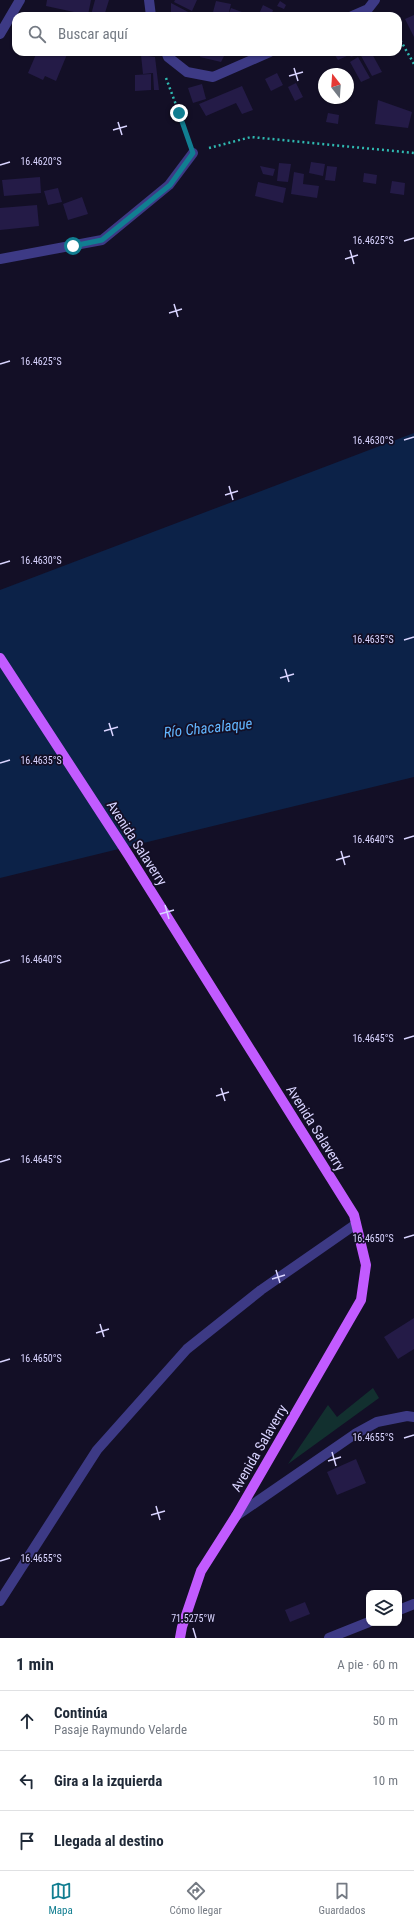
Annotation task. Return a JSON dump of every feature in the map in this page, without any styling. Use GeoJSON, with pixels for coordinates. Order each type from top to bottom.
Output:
{"type":"FeatureCollection","features":[{"type":"Feature","properties":{"kind":"main road","name":"Avenida Salaverry"},"geometry":{"type":"LineString","coordinates":[[0,658],[129,856],[354,1215],[366,1265],[361,1300],[236,1516],[201,1571],[182,1627],[180,1638]]}},
{"type":"Feature","properties":{"kind":"street"},"geometry":{"type":"LineString","coordinates":[[13,12],[20,0]]}},
{"type":"Feature","properties":{"kind":"street"},"geometry":{"type":"LineString","coordinates":[[149,0],[150,12]]}},
{"type":"Feature","properties":{"kind":"street"},"geometry":{"type":"LineString","coordinates":[[361,12],[368,9],[375,0]]}},
{"type":"Feature","properties":{"kind":"street"},"geometry":{"type":"LineString","coordinates":[[0,34],[12,14]]}},
{"type":"Feature","properties":{"kind":"street"},"geometry":{"type":"LineString","coordinates":[[169,56],[187,72],[213,77],[261,56]]}},
{"type":"Feature","properties":{"kind":"street"},"geometry":{"type":"LineString","coordinates":[[0,259],[102,240],[170,185],[193,153]]}},
{"type":"Feature","properties":{"kind":"street"},"geometry":{"type":"LineString","coordinates":[[0,1600],[97,1450],[187,1349],[261,1290],[356,1224]]}},
{"type":"Feature","properties":{"kind":"street"},"geometry":{"type":"LineString","coordinates":[[236,1516],[355,1434],[377,1422],[407,1416],[414,1417]]}},
{"type":"Feature","properties":{"kind":"street"},"geometry":{"type":"LineString","coordinates":[[402,1609],[414,1604]]}},
{"type":"Feature","properties":{"kind":"street"},"geometry":{"type":"LineString","coordinates":[[329,1638],[366,1623]]}},
{"type":"Feature","properties":{"kind":"path"},"geometry":{"type":"LineString","coordinates":[[402,43],[414,64]]}},
{"type":"Feature","properties":{"kind":"path"},"geometry":{"type":"LineString","coordinates":[[167,56],[164,73],[193,153],[251,137],[414,153]]}},
{"type":"Feature","properties":{"kind":"green space"},"geometry":{"type":"Polygon","coordinates":[[[373,1388],[379,1398],[288,1464],[328,1405],[337,1417],[373,1388]]]}},
{"type":"Feature","properties":{"kind":"water","name":"Río Chacalaque"},"geometry":{"type":"Polygon","coordinates":[[[414,433],[414,777],[0,878],[0,590],[414,433]]]}},
{"type":"Feature","properties":{"kind":"building"},"geometry":{"type":"Polygon","coordinates":[[[47,0],[91,0],[89,12],[74,12],[46,6],[47,0]]]}},
{"type":"Feature","properties":{"kind":"building"},"geometry":{"type":"Polygon","coordinates":[[[95,0],[109,0],[105,12],[92,12],[95,0]]]}},
{"type":"Feature","properties":{"kind":"building"},"geometry":{"type":"Polygon","coordinates":[[[175,0],[197,0],[192,11],[174,2],[175,0]]]}},
{"type":"Feature","properties":{"kind":"building"},"geometry":{"type":"Polygon","coordinates":[[[216,1],[231,4],[229,12],[213,12],[216,1]]]}},
{"type":"Feature","properties":{"kind":"building"},"geometry":{"type":"Polygon","coordinates":[[[280,1],[286,5],[284,9],[277,6],[280,1]]]}},
{"type":"Feature","properties":{"kind":"building"},"geometry":{"type":"Polygon","coordinates":[[[171,3],[188,12],[171,12],[171,3]]]}},
{"type":"Feature","properties":{"kind":"building"},"geometry":{"type":"Polygon","coordinates":[[[263,5],[273,10],[272,12],[260,12],[263,5]]]}},
{"type":"Feature","properties":{"kind":"building"},"geometry":{"type":"Polygon","coordinates":[[[231,8],[242,12],[230,12],[231,8]]]}},
{"type":"Feature","properties":{"kind":"building"},"geometry":{"type":"Polygon","coordinates":[[[414,15],[414,37],[405,19],[414,15]]]}},
{"type":"Feature","properties":{"kind":"building"},"geometry":{"type":"Polygon","coordinates":[[[35,56],[66,56],[56,81],[45,76],[43,80],[28,73],[35,56]]]}},
{"type":"Feature","properties":{"kind":"building"},"geometry":{"type":"Polygon","coordinates":[[[141,56],[155,57],[159,90],[154,90],[153,73],[143,74],[141,56]]]}},
{"type":"Feature","properties":{"kind":"building"},"geometry":{"type":"Polygon","coordinates":[[[200,56],[224,56],[221,62],[200,56]]]}},
{"type":"Feature","properties":{"kind":"building"},"geometry":{"type":"Polygon","coordinates":[[[336,56],[347,56],[338,60],[336,56]]]}},
{"type":"Feature","properties":{"kind":"building"},"geometry":{"type":"Polygon","coordinates":[[[361,56],[373,56],[382,72],[372,76],[361,56]]]}},
{"type":"Feature","properties":{"kind":"building"},"geometry":{"type":"Polygon","coordinates":[[[358,57],[370,78],[361,82],[350,62],[358,57]]]}},
{"type":"Feature","properties":{"kind":"building"},"geometry":{"type":"Polygon","coordinates":[[[277,73],[283,85],[271,91],[265,79],[277,73]]]}},
{"type":"Feature","properties":{"kind":"building"},"geometry":{"type":"Polygon","coordinates":[[[151,74],[151,90],[135,91],[135,75],[151,74]]]}},
{"type":"Feature","properties":{"kind":"building"},"geometry":{"type":"Polygon","coordinates":[[[296,83],[303,97],[295,101],[288,87],[296,83]]]}},
{"type":"Feature","properties":{"kind":"building"},"geometry":{"type":"Polygon","coordinates":[[[202,84],[206,99],[193,103],[188,88],[202,84]]]}},
{"type":"Feature","properties":{"kind":"building"},"geometry":{"type":"Polygon","coordinates":[[[242,86],[253,110],[242,114],[236,103],[206,116],[199,104],[242,86]]]}},
{"type":"Feature","properties":{"kind":"building"},"geometry":{"type":"Polygon","coordinates":[[[378,100],[412,112],[408,128],[375,124],[378,100]]]}},
{"type":"Feature","properties":{"kind":"building"},"geometry":{"type":"Polygon","coordinates":[[[328,113],[339,115],[338,124],[326,122],[328,113]]]}},
{"type":"Feature","properties":{"kind":"building"},"geometry":{"type":"Polygon","coordinates":[[[311,162],[325,164],[323,176],[309,173],[311,162]]]}},
{"type":"Feature","properties":{"kind":"building"},"geometry":{"type":"Polygon","coordinates":[[[279,163],[291,164],[288,182],[277,181],[279,163]]]}},
{"type":"Feature","properties":{"kind":"building"},"geometry":{"type":"Polygon","coordinates":[[[260,166],[275,169],[273,176],[263,174],[260,166]]]}},
{"type":"Feature","properties":{"kind":"building"},"geometry":{"type":"Polygon","coordinates":[[[327,166],[337,167],[335,181],[325,180],[327,166]]]}},
{"type":"Feature","properties":{"kind":"building"},"geometry":{"type":"Polygon","coordinates":[[[294,172],[304,174],[303,184],[319,186],[317,198],[291,194],[294,172]]]}},
{"type":"Feature","properties":{"kind":"building"},"geometry":{"type":"Polygon","coordinates":[[[364,173],[377,175],[376,184],[363,182],[364,173]]]}},
{"type":"Feature","properties":{"kind":"building"},"geometry":{"type":"Polygon","coordinates":[[[40,177],[41,193],[4,196],[2,180],[40,177]]]}},
{"type":"Feature","properties":{"kind":"building"},"geometry":{"type":"Polygon","coordinates":[[[392,181],[405,183],[404,195],[390,193],[392,181]]]}},
{"type":"Feature","properties":{"kind":"building"},"geometry":{"type":"Polygon","coordinates":[[[258,182],[286,188],[283,203],[255,196],[258,182]]]}},
{"type":"Feature","properties":{"kind":"building"},"geometry":{"type":"Polygon","coordinates":[[[58,188],[62,202],[48,205],[44,191],[58,188]]]}},
{"type":"Feature","properties":{"kind":"building"},"geometry":{"type":"Polygon","coordinates":[[[82,197],[88,214],[68,220],[63,204],[82,197]]]}},
{"type":"Feature","properties":{"kind":"building"},"geometry":{"type":"Polygon","coordinates":[[[37,205],[39,226],[0,230],[0,208],[37,205]]]}},
{"type":"Feature","properties":{"kind":"building"},"geometry":{"type":"Polygon","coordinates":[[[414,1318],[414,1349],[398,1359],[384,1337],[414,1318]]]}},
{"type":"Feature","properties":{"kind":"building"},"geometry":{"type":"Polygon","coordinates":[[[356,1459],[366,1483],[337,1495],[327,1472],[356,1459]]]}},
{"type":"Feature","properties":{"kind":"building"},"geometry":{"type":"Polygon","coordinates":[[[305,1602],[310,1614],[290,1622],[285,1610],[305,1602]]]}},
{"type":"Feature","properties":{"kind":"route"},"geometry":{"type":"LineString","coordinates":[[73,246],[102,240],[170,185],[193,153],[179,113]]}}]}
